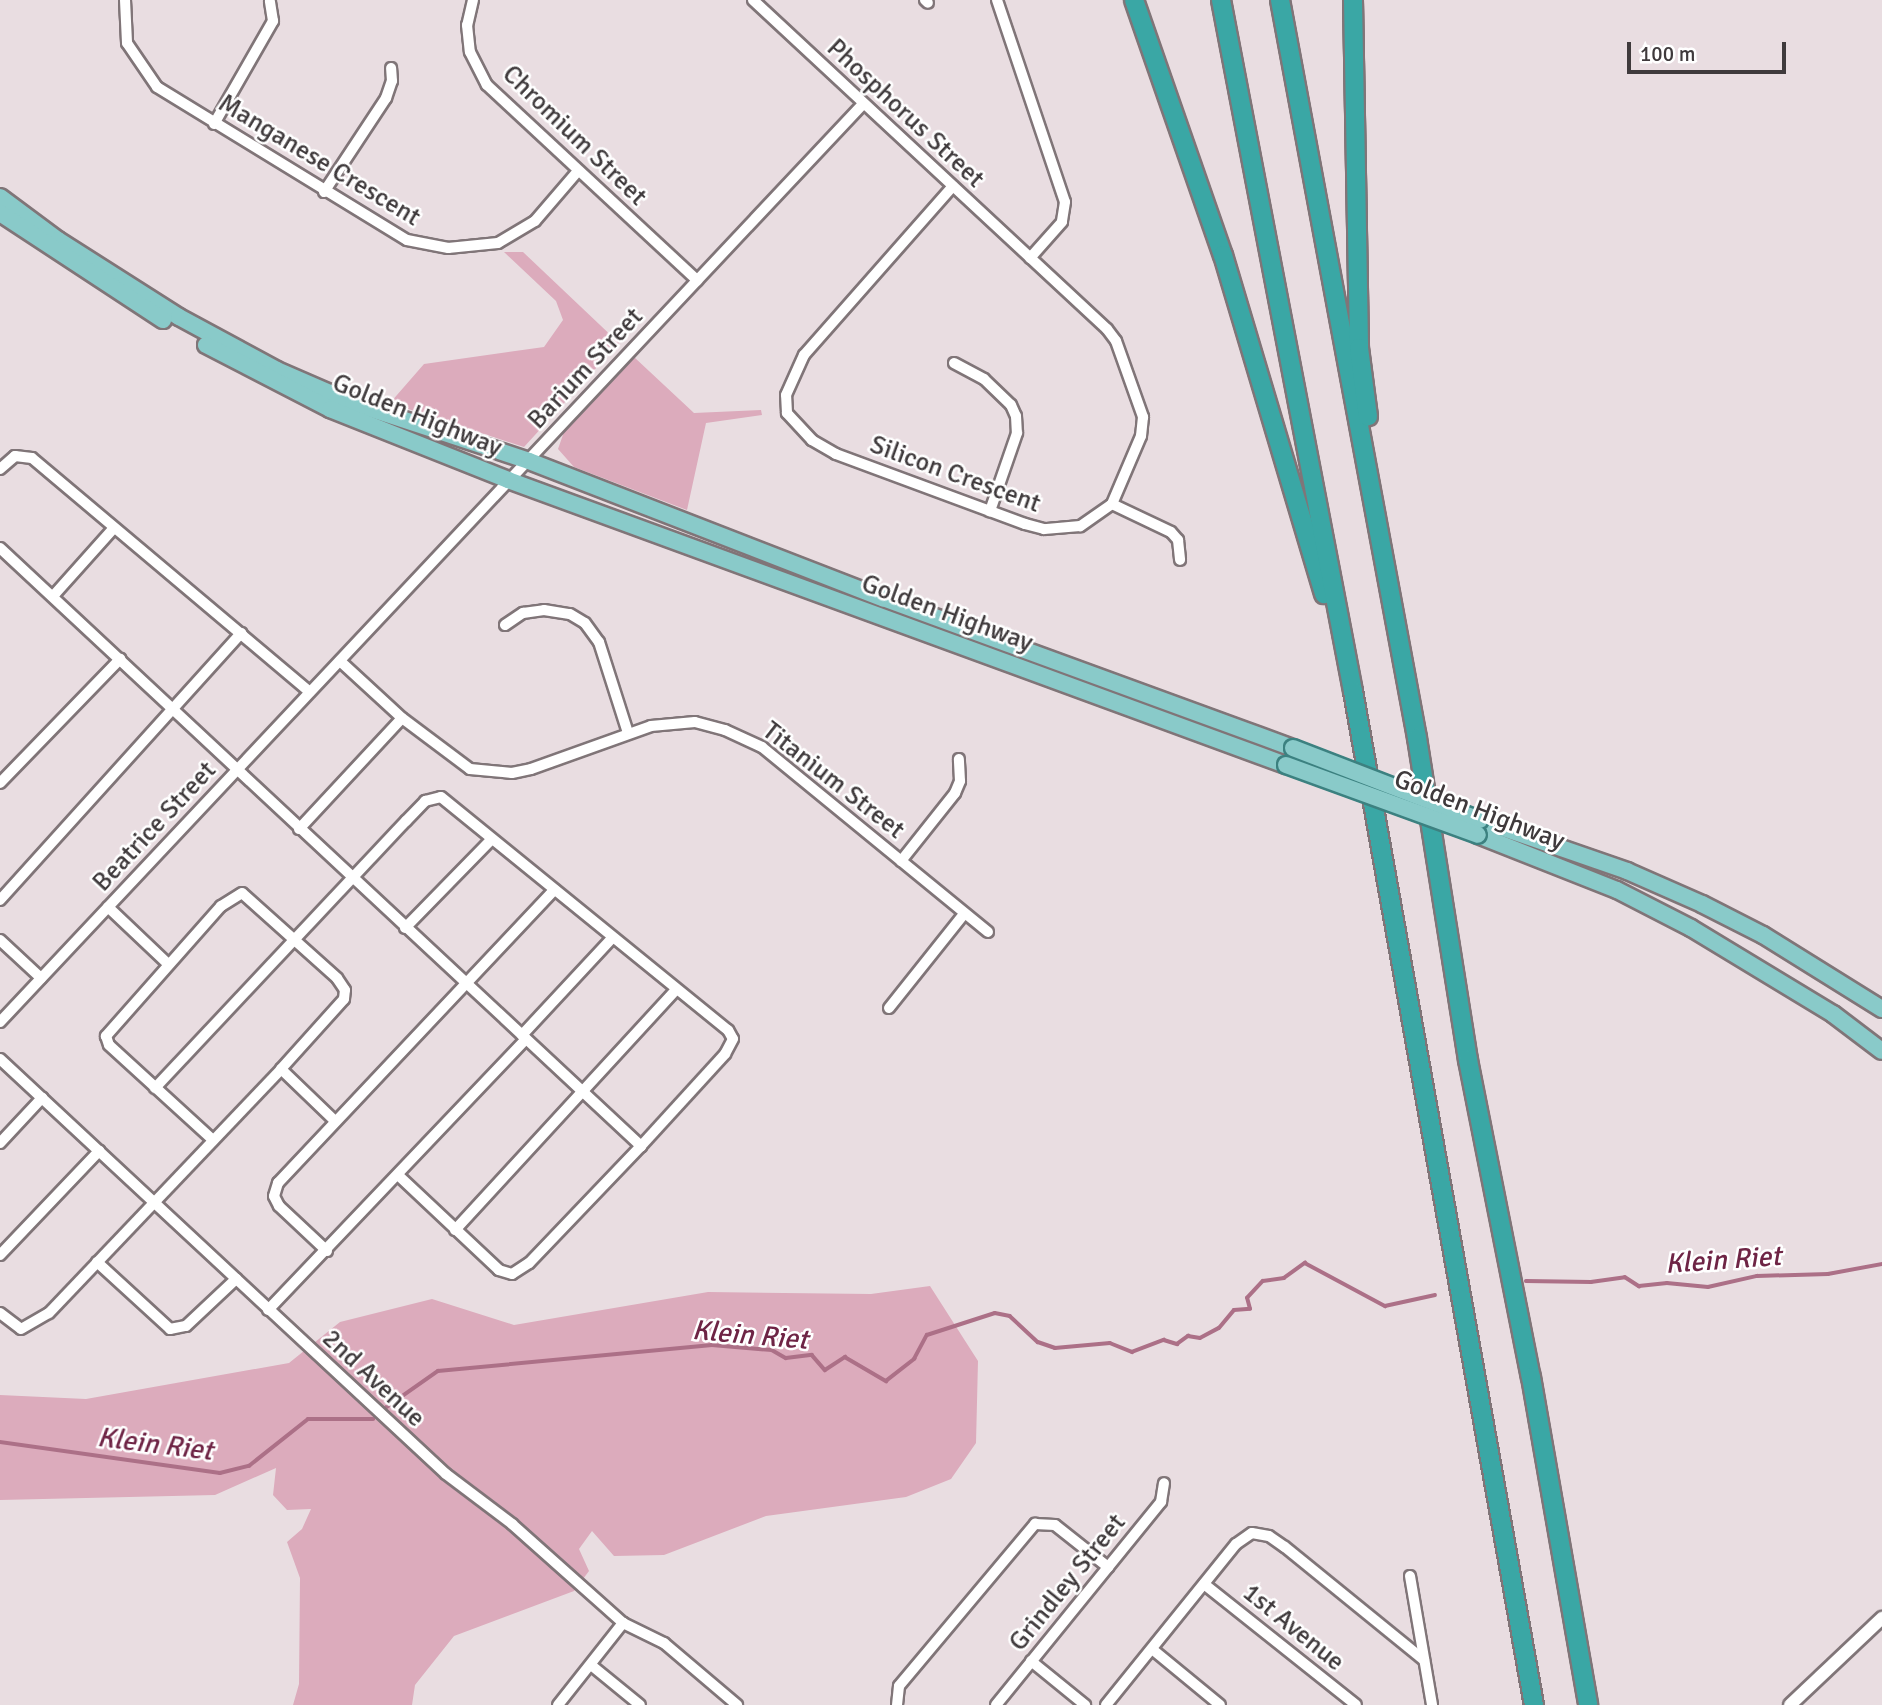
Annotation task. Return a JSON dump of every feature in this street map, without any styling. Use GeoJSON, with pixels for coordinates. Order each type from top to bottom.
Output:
{"type":"FeatureCollection","features":[{"type":"Feature","properties":{"kind":"highway"},"geometry":{"type":"LineString","coordinates":[[1134,0],[1223,254],[1353,691]]}},
{"type":"Feature","properties":{"kind":"highway"},"geometry":{"type":"LineString","coordinates":[[1221,0],[1353,691],[1534,1705]]}},
{"type":"Feature","properties":{"kind":"highway"},"geometry":{"type":"LineString","coordinates":[[1280,0],[1403,665],[1468,1060],[1531,1377],[1588,1705]]}},
{"type":"Feature","properties":{"kind":"highway"},"geometry":{"type":"LineString","coordinates":[[1353,0],[1359,348],[1403,665]]}},
{"type":"Feature","properties":{"kind":"main road","name":"Golden Highway"},"geometry":{"type":"LineString","coordinates":[[0,197],[134,290],[277,370],[354,403],[529,461],[1293,748],[1617,890],[1715,941],[1833,1014],[1882,1051]]}},
{"type":"Feature","properties":{"kind":"main road","name":"Golden Highway"},"geometry":{"type":"LineString","coordinates":[[0,213],[128,300],[260,375],[330,409],[508,480],[1286,765],[1479,828],[1627,871],[1763,935],[1882,1009]]}},
{"type":"Feature","properties":{"kind":"street","name":"Manganese Crescent"},"geometry":{"type":"LineString","coordinates":[[125,0],[127,43],[145,74],[157,88],[324,192],[417,243],[475,247],[523,232],[577,172]]}},
{"type":"Feature","properties":{"kind":"street","name":"Phosphorus Street"},"geometry":{"type":"LineString","coordinates":[[752,0],[1030,258]]}},
{"type":"Feature","properties":{"kind":"street"},"geometry":{"type":"LineString","coordinates":[[997,0],[1066,202],[1062,222],[1030,258],[1107,329],[1137,394],[1143,417],[1141,436],[1112,504],[1171,532],[1179,544],[1180,560]]}},
{"type":"Feature","properties":{"kind":"street"},"geometry":{"type":"LineString","coordinates":[[214,124],[273,21],[270,1]]}},
{"type":"Feature","properties":{"kind":"street","name":"Chromium Street"},"geometry":{"type":"LineString","coordinates":[[472,1],[467,25],[470,52],[487,85],[577,172],[697,280]]}},
{"type":"Feature","properties":{"kind":"street"},"geometry":{"type":"LineString","coordinates":[[324,192],[390,89],[391,68]]}},
{"type":"Feature","properties":{"kind":"street","name":"Barium Street"},"geometry":{"type":"LineString","coordinates":[[340,661],[863,104]]}},
{"type":"Feature","properties":{"kind":"street","name":"Silicon Crescent"},"geometry":{"type":"LineString","coordinates":[[953,186],[804,355],[788,388],[786,406],[795,426],[836,454],[990,511],[1058,530],[1080,526],[1112,504]]}},
{"type":"Feature","properties":{"kind":"street"},"geometry":{"type":"LineString","coordinates":[[954,363],[984,379],[1011,405],[1016,416],[1017,433],[990,511]]}},
{"type":"Feature","properties":{"kind":"street"},"geometry":{"type":"LineString","coordinates":[[0,469],[15,456],[32,458],[310,692]]}},
{"type":"Feature","properties":{"kind":"street"},"geometry":{"type":"LineString","coordinates":[[54,595],[114,528]]}},
{"type":"Feature","properties":{"kind":"street"},"geometry":{"type":"LineString","coordinates":[[0,548],[54,595],[236,771],[641,1146]]}},
{"type":"Feature","properties":{"kind":"street"},"geometry":{"type":"LineString","coordinates":[[505,625],[523,613],[544,610],[570,614],[585,623],[599,642],[628,733]]}},
{"type":"Feature","properties":{"kind":"street"},"geometry":{"type":"LineString","coordinates":[[0,900],[241,633]]}},
{"type":"Feature","properties":{"kind":"street"},"geometry":{"type":"LineString","coordinates":[[0,783],[120,659]]}},
{"type":"Feature","properties":{"kind":"street","name":"Beatrice Street"},"geometry":{"type":"LineString","coordinates":[[0,1021],[340,661]]}},
{"type":"Feature","properties":{"kind":"street","name":"Titanium Street"},"geometry":{"type":"LineString","coordinates":[[340,661],[402,718],[470,769],[493,773],[531,769],[628,733],[695,722],[762,747],[988,932]]}},
{"type":"Feature","properties":{"kind":"street"},"geometry":{"type":"LineString","coordinates":[[299,829],[402,718]]}},
{"type":"Feature","properties":{"kind":"street"},"geometry":{"type":"LineString","coordinates":[[901,860],[955,793],[960,781],[959,759]]}},
{"type":"Feature","properties":{"kind":"street"},"geometry":{"type":"LineString","coordinates":[[155,1088],[354,880],[413,813],[435,797],[446,800],[491,841],[729,1030],[732,1044],[641,1146],[520,1270],[499,1270],[399,1176]]}},
{"type":"Feature","properties":{"kind":"street"},"geometry":{"type":"LineString","coordinates":[[405,928],[491,841]]}},
{"type":"Feature","properties":{"kind":"street"},"geometry":{"type":"LineString","coordinates":[[327,1251],[287,1214],[274,1196],[278,1183],[464,982],[554,890]]}},
{"type":"Feature","properties":{"kind":"street"},"geometry":{"type":"LineString","coordinates":[[0,1313],[14,1326],[33,1326],[97,1262],[281,1069],[345,994],[337,978],[297,939],[250,896],[236,894],[168,964],[106,1036],[109,1045],[213,1140]]}},
{"type":"Feature","properties":{"kind":"street"},"geometry":{"type":"LineString","coordinates":[[108,907],[168,964]]}},
{"type":"Feature","properties":{"kind":"street"},"geometry":{"type":"LineString","coordinates":[[889,1008],[964,914]]}},
{"type":"Feature","properties":{"kind":"street"},"geometry":{"type":"LineString","coordinates":[[268,1310],[399,1176],[612,939]]}},
{"type":"Feature","properties":{"kind":"street"},"geometry":{"type":"LineString","coordinates":[[0,940],[41,978]]}},
{"type":"Feature","properties":{"kind":"street"},"geometry":{"type":"LineString","coordinates":[[455,1230],[676,990]]}},
{"type":"Feature","properties":{"kind":"street","name":"2nd Avenue"},"geometry":{"type":"LineString","coordinates":[[0,1059],[446,1474],[512,1524],[623,1623],[664,1643],[737,1705]]}},
{"type":"Feature","properties":{"kind":"street"},"geometry":{"type":"LineString","coordinates":[[281,1069],[335,1121]]}},
{"type":"Feature","properties":{"kind":"street"},"geometry":{"type":"LineString","coordinates":[[0,1143],[42,1098]]}},
{"type":"Feature","properties":{"kind":"street"},"geometry":{"type":"LineString","coordinates":[[0,1255],[99,1151]]}},
{"type":"Feature","properties":{"kind":"street"},"geometry":{"type":"LineString","coordinates":[[97,1262],[170,1329],[186,1326],[236,1279]]}},
{"type":"Feature","properties":{"kind":"street","name":"Grindley Street"},"geometry":{"type":"LineString","coordinates":[[996,1705],[1161,1502],[1164,1483]]}},
{"type":"Feature","properties":{"kind":"street"},"geometry":{"type":"LineString","coordinates":[[897,1705],[899,1686],[1029,1529],[1043,1521],[1055,1525],[1108,1567]]}},
{"type":"Feature","properties":{"kind":"street"},"geometry":{"type":"LineString","coordinates":[[1106,1705],[1245,1535],[1269,1536],[1424,1660]]}},
{"type":"Feature","properties":{"kind":"street"},"geometry":{"type":"LineString","coordinates":[[1410,1576],[1432,1705]]}},
{"type":"Feature","properties":{"kind":"street","name":"1st Avenue"},"geometry":{"type":"LineString","coordinates":[[1204,1584],[1356,1705]]}},
{"type":"Feature","properties":{"kind":"street"},"geometry":{"type":"LineString","coordinates":[[1790,1705],[1882,1619]]}},
{"type":"Feature","properties":{"kind":"street"},"geometry":{"type":"LineString","coordinates":[[558,1705],[623,1623]]}},
{"type":"Feature","properties":{"kind":"street"},"geometry":{"type":"LineString","coordinates":[[1152,1649],[1220,1705]]}},
{"type":"Feature","properties":{"kind":"street"},"geometry":{"type":"LineString","coordinates":[[1031,1661],[1085,1705]]}},
{"type":"Feature","properties":{"kind":"street"},"geometry":{"type":"LineString","coordinates":[[591,1665],[640,1705]]}},
{"type":"Feature","properties":{"kind":"shaded area"},"geometry":{"type":"Polygon","coordinates":[[[504,252],[523,252],[619,343],[524,447],[390,403],[424,364],[544,347],[563,320],[556,301],[504,252]]]}},
{"type":"Feature","properties":{"kind":"shaded area"},"geometry":{"type":"Polygon","coordinates":[[[634,357],[694,413],[761,410],[762,415],[706,423],[687,510],[574,467],[558,449],[565,429],[634,357]]]}},
{"type":"Feature","properties":{"kind":"shaded area"},"geometry":{"type":"Polygon","coordinates":[[[930,1286],[978,1361],[976,1443],[951,1479],[906,1497],[766,1516],[664,1555],[614,1556],[592,1531],[579,1549],[589,1571],[574,1591],[454,1636],[415,1685],[412,1705],[293,1705],[299,1684],[300,1578],[287,1542],[302,1529],[311,1509],[287,1510],[273,1495],[276,1468],[215,1495],[0,1500],[0,1395],[86,1399],[289,1363],[340,1322],[432,1299],[514,1325],[708,1292],[871,1294],[930,1286]]]}},
{"type":"Feature","properties":{"kind":"waterway","name":"Klein Riet"},"geometry":{"type":"LineString","coordinates":[[384,1409],[438,1371],[712,1345],[772,1350],[786,1358],[812,1355],[825,1370],[845,1357],[886,1381],[914,1359],[927,1335],[995,1313],[1010,1316],[1038,1342],[1055,1348],[1110,1343],[1132,1352],[1164,1340],[1177,1344],[1188,1336],[1200,1338],[1219,1328],[1234,1310],[1250,1309],[1247,1298],[1263,1281],[1284,1278],[1305,1263],[1385,1306],[1435,1295]]}},
{"type":"Feature","properties":{"kind":"waterway","name":"Klein Riet"},"geometry":{"type":"LineString","coordinates":[[1526,1281],[1591,1282],[1625,1277],[1639,1286],[1667,1283],[1708,1287],[1757,1276],[1828,1274],[1882,1264]]}},
{"type":"Feature","properties":{"kind":"waterway","name":"Klein Riet"},"geometry":{"type":"LineString","coordinates":[[0,1442],[220,1473],[249,1466],[308,1419],[373,1419]]}}]}
